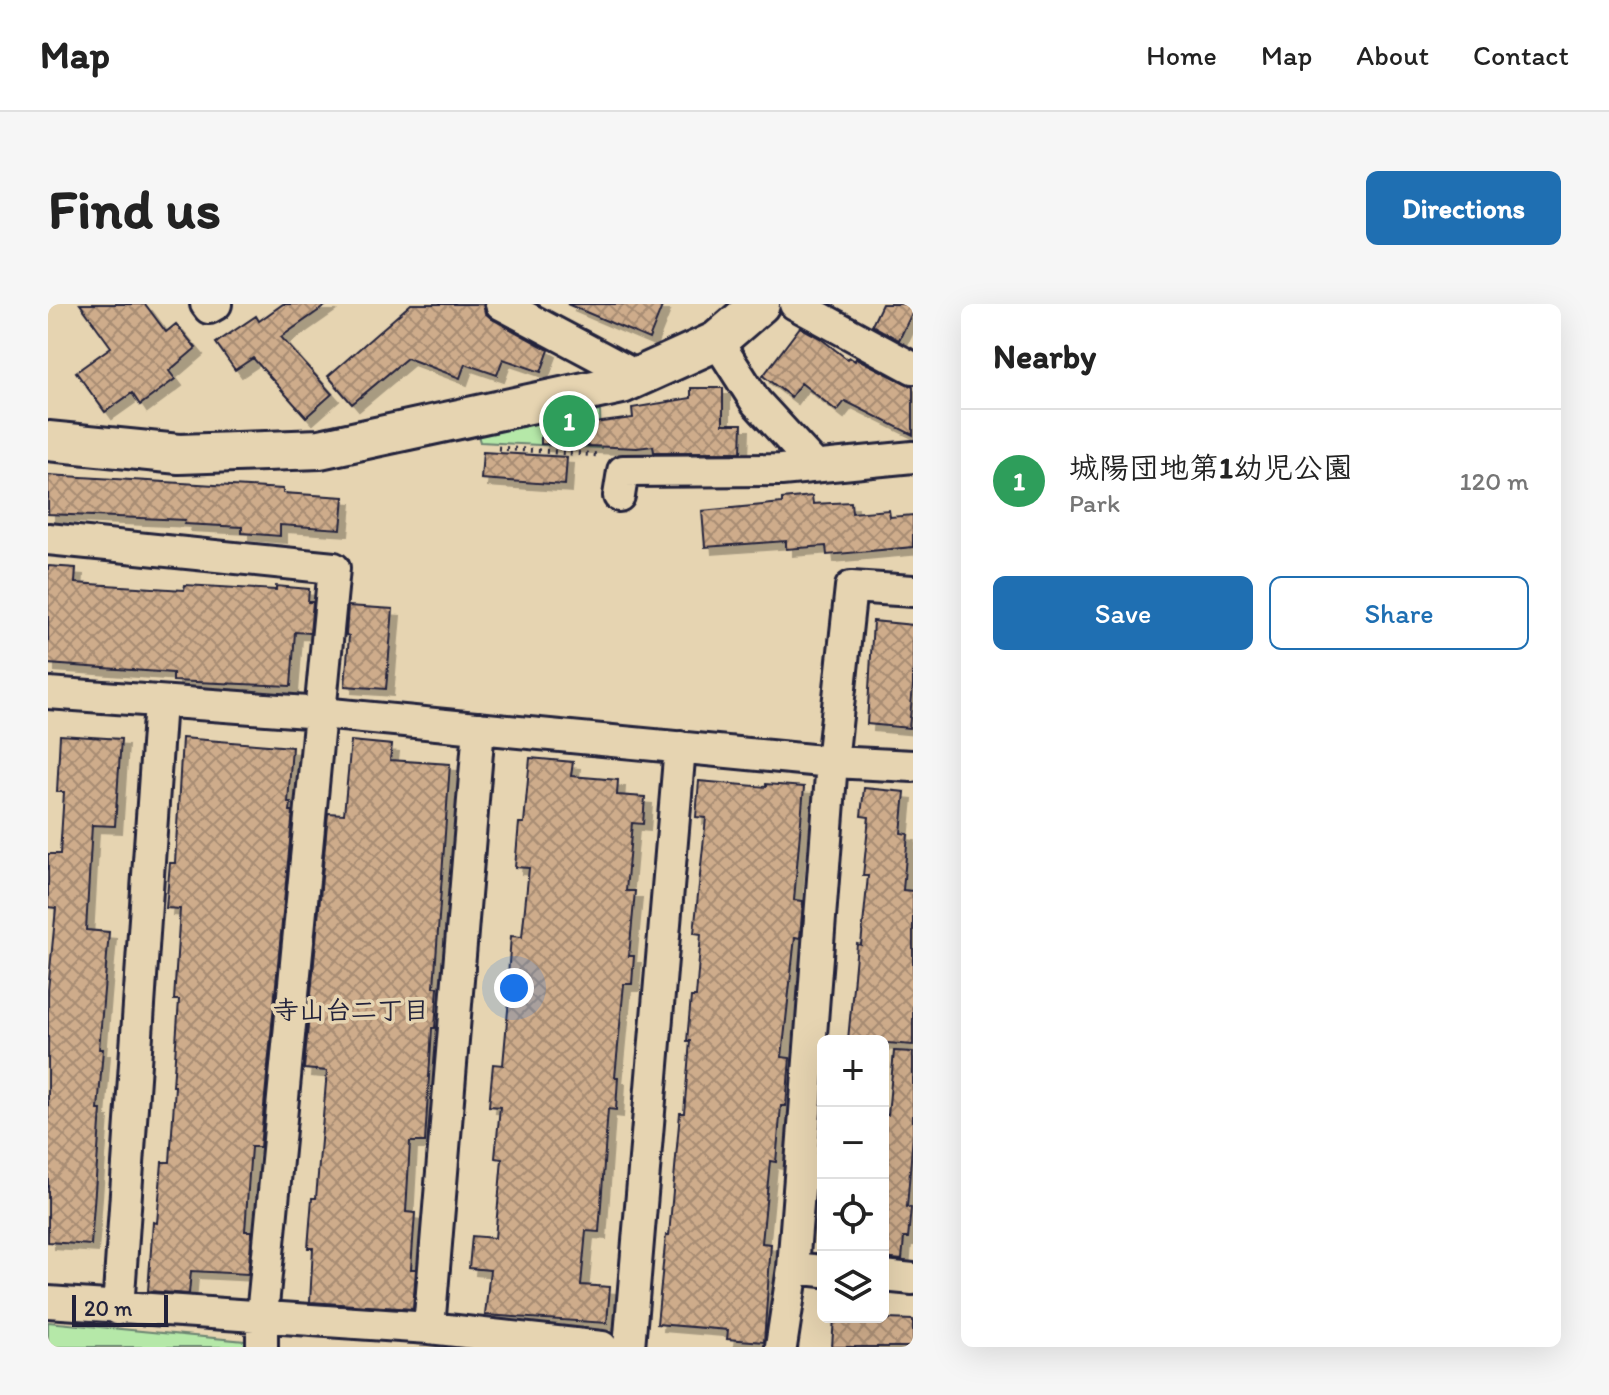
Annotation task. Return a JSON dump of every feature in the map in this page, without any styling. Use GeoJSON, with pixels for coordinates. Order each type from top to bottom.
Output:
{"type":"FeatureCollection","features":[{"type":"Feature","properties":{"kind":"street"},"geometry":{"type":"LineString","coordinates":[[206,304],[209,308],[216,304]]}},
{"type":"Feature","properties":{"kind":"street"},"geometry":{"type":"LineString","coordinates":[[501,304],[638,377]]}},
{"type":"Feature","properties":{"kind":"street"},"geometry":{"type":"LineString","coordinates":[[48,441],[179,454],[320,449],[622,384],[717,341],[760,304]]}},
{"type":"Feature","properties":{"kind":"street"},"geometry":{"type":"LineString","coordinates":[[795,304],[913,368]]}},
{"type":"Feature","properties":{"kind":"street"},"geometry":{"type":"LineString","coordinates":[[717,341],[756,402],[815,466]]}},
{"type":"Feature","properties":{"kind":"street"},"geometry":{"type":"LineString","coordinates":[[621,484],[913,457]]}},
{"type":"Feature","properties":{"kind":"street"},"geometry":{"type":"LineString","coordinates":[[48,539],[334,568],[262,1316],[262,1347]]}},
{"type":"Feature","properties":{"kind":"street"},"geometry":{"type":"LineString","coordinates":[[781,1347],[793,1268],[832,762],[851,587],[913,591]]}},
{"type":"Feature","properties":{"kind":"street"},"geometry":{"type":"LineString","coordinates":[[48,693],[321,713],[832,762],[913,766]]}},
{"type":"Feature","properties":{"kind":"street"},"geometry":{"type":"LineString","coordinates":[[118,1309],[160,702]]}},
{"type":"Feature","properties":{"kind":"street"},"geometry":{"type":"LineString","coordinates":[[429,1328],[479,728]]}},
{"type":"Feature","properties":{"kind":"street"},"geometry":{"type":"LineString","coordinates":[[629,1347],[680,747]]}},
{"type":"Feature","properties":{"kind":"street"},"geometry":{"type":"LineString","coordinates":[[793,1268],[817,1270]]}},
{"type":"Feature","properties":{"kind":"street"},"geometry":{"type":"LineString","coordinates":[[889,1277],[913,1279]]}},
{"type":"Feature","properties":{"kind":"street"},"geometry":{"type":"LineString","coordinates":[[48,1302],[429,1328],[602,1347]]}},
{"type":"Feature","properties":{"kind":"path"},"geometry":{"type":"LineString","coordinates":[[465,418],[476,447],[600,455],[621,484]]}},
{"type":"Feature","properties":{"kind":"green space"},"geometry":{"type":"Polygon","coordinates":[[[600,411],[601,448],[480,442],[477,432],[600,411]]]}},
{"type":"Feature","properties":{"kind":"green space"},"geometry":{"type":"Polygon","coordinates":[[[48,1322],[255,1342],[254,1347],[48,1347],[48,1322]]]}},
{"type":"Feature","properties":{"kind":"building"},"geometry":{"type":"Polygon","coordinates":[[[80,304],[145,304],[166,332],[176,324],[196,348],[169,371],[175,379],[140,405],[132,393],[105,412],[76,372],[111,347],[80,304]]]}},
{"type":"Feature","properties":{"kind":"building"},"geometry":{"type":"Polygon","coordinates":[[[283,304],[328,304],[281,337],[332,394],[306,417],[253,358],[235,370],[216,343],[256,316],[259,321],[283,304]]]}},
{"type":"Feature","properties":{"kind":"building"},"geometry":{"type":"Polygon","coordinates":[[[411,304],[483,304],[485,313],[492,319],[549,350],[541,372],[503,359],[497,375],[465,364],[460,378],[407,358],[352,404],[328,376],[411,304]]]}},
{"type":"Feature","properties":{"kind":"building"},"geometry":{"type":"Polygon","coordinates":[[[567,304],[663,304],[649,339],[567,304]]]}},
{"type":"Feature","properties":{"kind":"building"},"geometry":{"type":"Polygon","coordinates":[[[882,304],[913,304],[913,311],[899,340],[872,325],[882,304]]]}},
{"type":"Feature","properties":{"kind":"building"},"geometry":{"type":"Polygon","coordinates":[[[800,327],[847,359],[849,357],[855,361],[856,358],[913,387],[913,435],[845,401],[837,411],[801,383],[791,397],[763,376],[800,327]]]}},
{"type":"Feature","properties":{"kind":"building"},"geometry":{"type":"Polygon","coordinates":[[[691,388],[723,388],[723,424],[742,424],[741,452],[654,452],[653,446],[541,444],[541,430],[633,418],[632,408],[691,398],[691,388]]]}},
{"type":"Feature","properties":{"kind":"building"},"geometry":{"type":"Polygon","coordinates":[[[483,452],[567,457],[565,485],[481,479],[483,452]]]}},
{"type":"Feature","properties":{"kind":"building"},"geometry":{"type":"Polygon","coordinates":[[[48,475],[283,489],[283,493],[344,497],[341,529],[280,525],[280,536],[242,533],[242,527],[184,524],[185,520],[48,514],[48,475]]]}},
{"type":"Feature","properties":{"kind":"building"},"geometry":{"type":"Polygon","coordinates":[[[812,496],[813,504],[851,502],[852,513],[889,510],[890,517],[913,515],[913,547],[827,555],[826,546],[786,549],[786,541],[705,547],[702,511],[782,503],[782,499],[812,496]]]}},
{"type":"Feature","properties":{"kind":"building"},"geometry":{"type":"Polygon","coordinates":[[[48,566],[76,568],[75,583],[184,590],[185,585],[309,589],[308,602],[313,602],[310,633],[295,632],[291,686],[173,681],[173,673],[48,664],[48,566]]]}},
{"type":"Feature","properties":{"kind":"building"},"geometry":{"type":"Polygon","coordinates":[[[348,606],[393,609],[386,689],[345,686],[348,606]]]}},
{"type":"Feature","properties":{"kind":"building"},"geometry":{"type":"Polygon","coordinates":[[[873,621],[913,625],[909,728],[867,724],[873,621]]]}},
{"type":"Feature","properties":{"kind":"building"},"geometry":{"type":"Polygon","coordinates":[[[60,735],[121,739],[115,826],[92,825],[86,930],[109,932],[99,1049],[103,1049],[98,1110],[101,1110],[91,1245],[48,1242],[48,990],[56,908],[48,907],[48,854],[60,854],[64,792],[57,792],[60,735]]]}},
{"type":"Feature","properties":{"kind":"building"},"geometry":{"type":"Polygon","coordinates":[[[182,738],[292,747],[288,803],[291,803],[290,811],[293,811],[260,1147],[251,1147],[245,1231],[252,1231],[248,1274],[191,1271],[189,1294],[148,1291],[153,1222],[157,1223],[162,1162],[170,1162],[175,1086],[179,1000],[174,1000],[180,909],[166,908],[170,863],[175,863],[182,738]]]}},
{"type":"Feature","properties":{"kind":"building"},"geometry":{"type":"Polygon","coordinates":[[[351,741],[392,745],[390,760],[450,764],[434,987],[438,987],[435,1028],[432,1028],[425,1142],[410,1142],[406,1212],[415,1213],[411,1269],[416,1269],[413,1309],[310,1302],[313,1248],[308,1248],[312,1198],[316,1198],[327,1071],[304,1069],[328,813],[344,814],[351,741]]]}},
{"type":"Feature","properties":{"kind":"building"},"geometry":{"type":"Polygon","coordinates":[[[530,758],[573,762],[571,776],[618,780],[617,795],[645,797],[643,824],[632,823],[626,891],[635,891],[629,956],[634,956],[632,984],[624,984],[615,1077],[618,1077],[616,1110],[608,1109],[599,1232],[586,1231],[581,1285],[610,1287],[607,1323],[485,1315],[490,1270],[469,1268],[472,1236],[495,1238],[502,1159],[495,1158],[500,1107],[489,1106],[493,1064],[503,1065],[511,977],[508,976],[511,936],[522,937],[529,868],[515,867],[519,823],[524,823],[530,758]]]}},
{"type":"Feature","properties":{"kind":"building"},"geometry":{"type":"Polygon","coordinates":[[[699,781],[804,787],[794,900],[803,901],[800,938],[795,937],[782,1057],[790,1058],[786,1106],[781,1106],[776,1162],[770,1161],[762,1243],[771,1244],[764,1342],[727,1339],[728,1330],[657,1324],[680,1113],[684,1113],[691,997],[696,997],[701,934],[694,933],[706,818],[696,817],[699,781]]]}},
{"type":"Feature","properties":{"kind":"building"},"geometry":{"type":"Polygon","coordinates":[[[864,788],[905,792],[901,833],[908,834],[903,890],[913,891],[913,1045],[889,1043],[889,1035],[848,1035],[857,944],[861,945],[868,876],[863,876],[869,817],[861,816],[864,788]]]}},
{"type":"Feature","properties":{"kind":"building"},"geometry":{"type":"Polygon","coordinates":[[[894,1051],[913,1052],[913,1135],[907,1207],[911,1208],[902,1260],[889,1259],[889,1104],[894,1051]]]}},
{"type":"Feature","properties":{"kind":"building"},"geometry":{"type":"Polygon","coordinates":[[[913,1320],[913,1347],[832,1347],[834,1323],[913,1320]]]}},
{"type":"Feature","properties":{"kind":"place","name":"城陽団地第1幼児公園"},"geometry":{"type":"Point","coordinates":[569,421]}},
{"type":"Feature","properties":{"kind":"district","name":"寺山台二丁目"},"geometry":{"type":"Point","coordinates":[351,1010]}}]}
